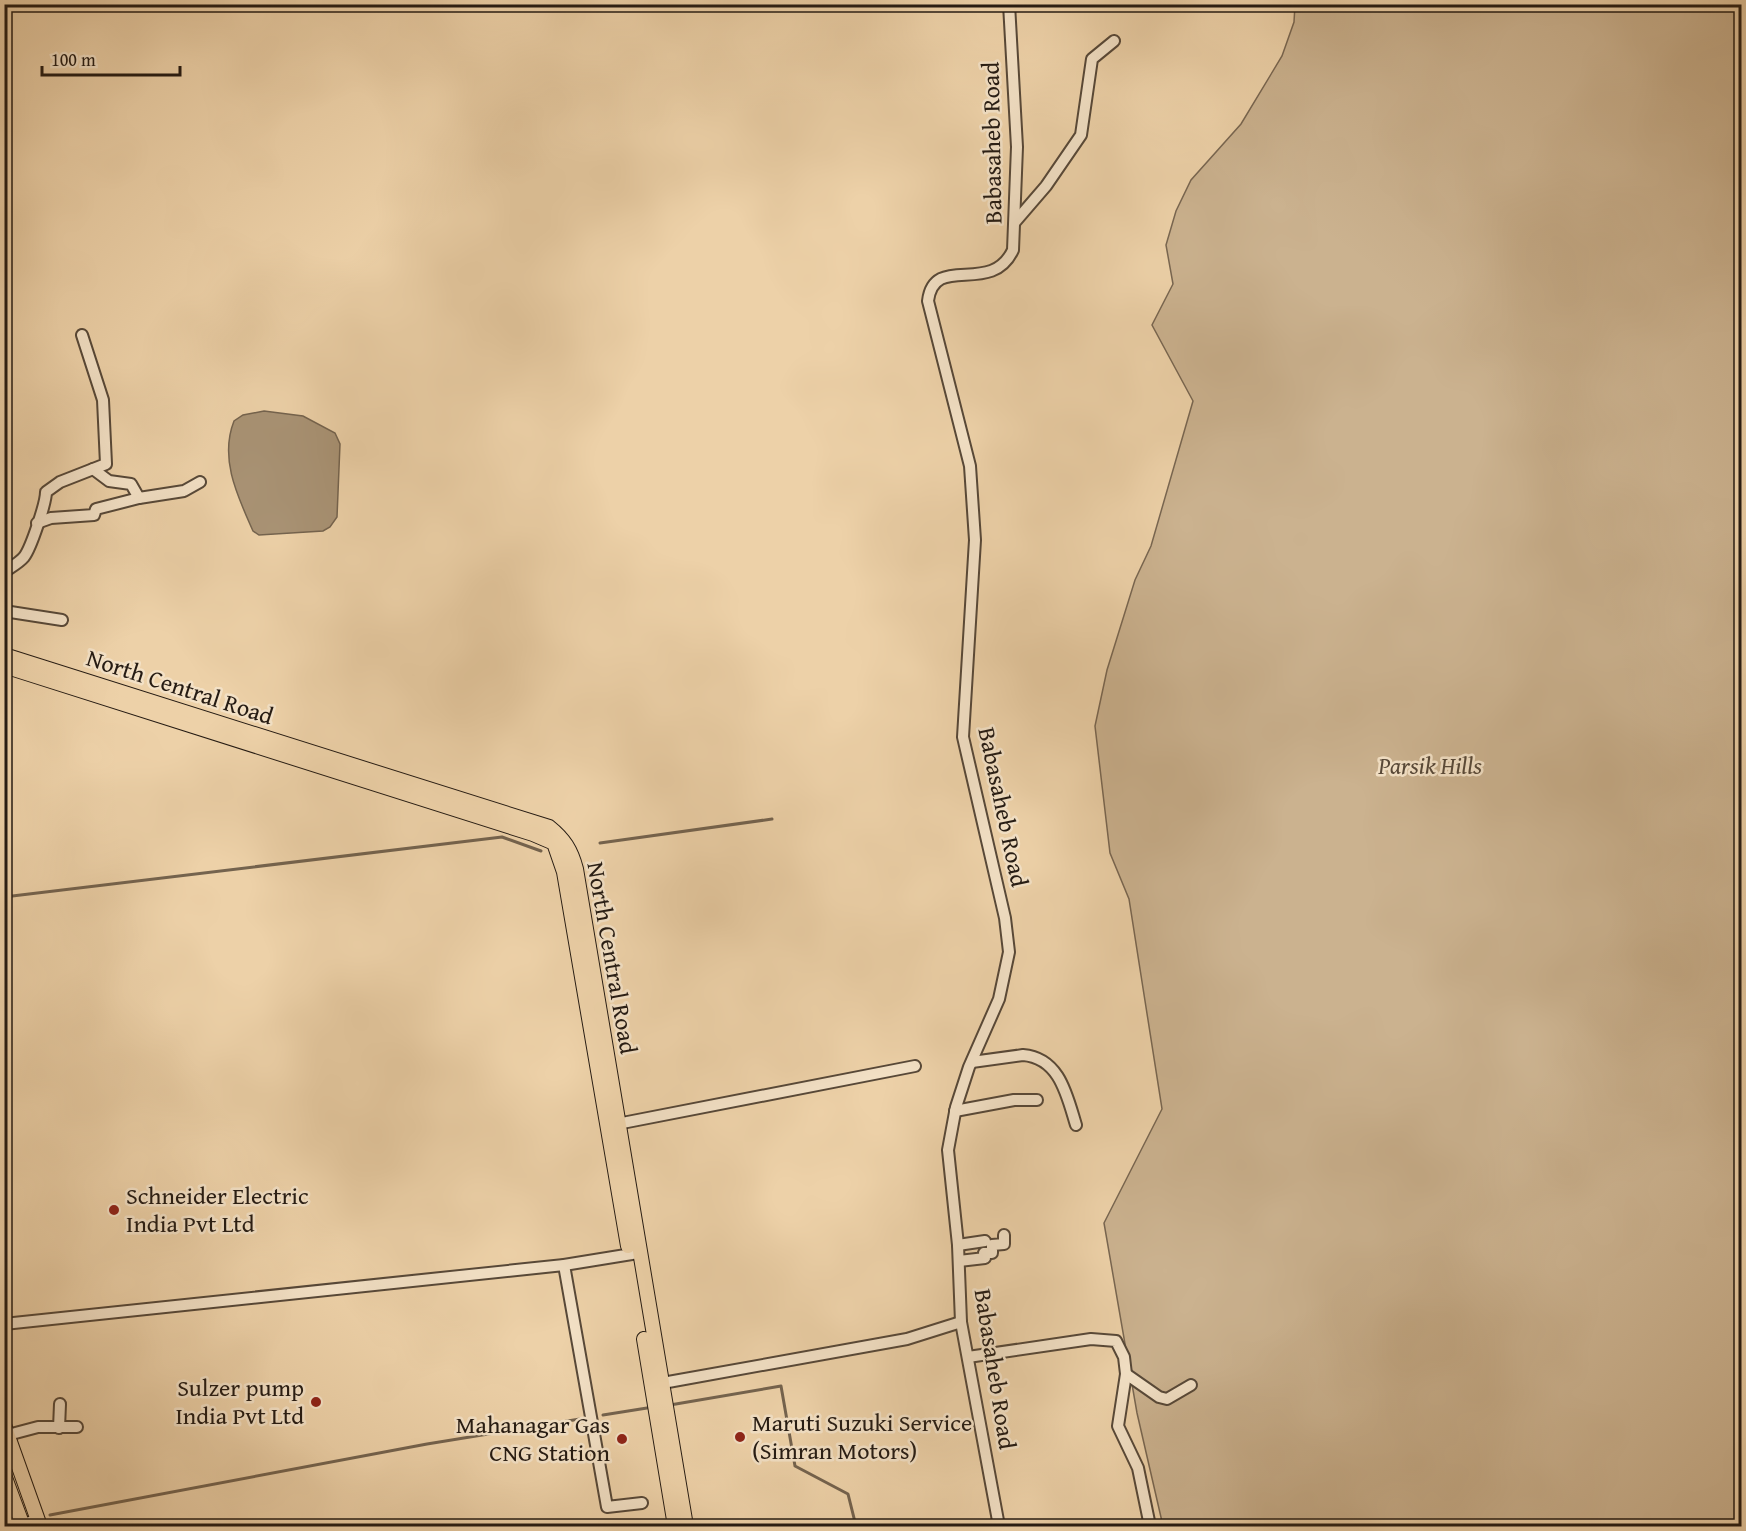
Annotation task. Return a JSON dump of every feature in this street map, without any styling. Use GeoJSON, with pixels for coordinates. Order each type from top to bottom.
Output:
{"type":"FeatureCollection","features":[{"type":"Feature","properties":{"kind":"main road","name":"North Central Road"},"geometry":{"type":"LineString","coordinates":[[4,655],[549,827],[558,840],[571,851],[576,869],[612,1125],[658,1388],[675,1527]]}},
{"type":"Feature","properties":{"kind":"main road","name":"North Central Road"},"geometry":{"type":"LineString","coordinates":[[4,666],[558,840]]}},
{"type":"Feature","properties":{"kind":"main road","name":"North Central Road"},"geometry":{"type":"LineString","coordinates":[[658,1388],[668,1427],[686,1527]]}},
{"type":"Feature","properties":{"kind":"main road"},"geometry":{"type":"LineString","coordinates":[[6,1432],[39,1523]]}},
{"type":"Feature","properties":{"kind":"main road"},"geometry":{"type":"LineString","coordinates":[[4,1475],[22,1525]]}},
{"type":"Feature","properties":{"kind":"street","name":"Babasaheb Road"},"geometry":{"type":"LineString","coordinates":[[999,1527],[961,1322],[958,1245],[948,1150],[955,1111],[972,1062],[999,999],[1009,952],[1005,918],[963,737],[975,540],[970,466],[928,301],[929,289],[937,280],[950,275],[982,274],[995,271],[1006,264],[1013,250],[1017,147],[1009,4]]}},
{"type":"Feature","properties":{"kind":"street"},"geometry":{"type":"LineString","coordinates":[[1015,222],[1047,186],[1081,135],[1092,58],[1114,41]]}},
{"type":"Feature","properties":{"kind":"street"},"geometry":{"type":"LineString","coordinates":[[4,572],[23,559],[29,549],[36,524],[46,505],[46,492],[60,482],[106,464],[103,400],[82,335]]}},
{"type":"Feature","properties":{"kind":"street"},"geometry":{"type":"LineString","coordinates":[[93,469],[109,481],[131,484],[139,498]]}},
{"type":"Feature","properties":{"kind":"street"},"geometry":{"type":"LineString","coordinates":[[36,524],[51,518],[94,515],[96,509],[139,498],[184,491],[200,482]]}},
{"type":"Feature","properties":{"kind":"street"},"geometry":{"type":"LineString","coordinates":[[4,611],[62,621]]}},
{"type":"Feature","properties":{"kind":"street"},"geometry":{"type":"LineString","coordinates":[[972,1062],[1023,1055],[1032,1056],[1051,1065],[1068,1099],[1076,1125]]}},
{"type":"Feature","properties":{"kind":"street"},"geometry":{"type":"LineString","coordinates":[[612,1125],[915,1066]]}},
{"type":"Feature","properties":{"kind":"street"},"geometry":{"type":"LineString","coordinates":[[955,1111],[1014,1100],[1038,1100]]}},
{"type":"Feature","properties":{"kind":"street"},"geometry":{"type":"LineString","coordinates":[[959,1261],[985,1258],[984,1253],[992,1253],[992,1245],[1004,1244],[1004,1235]]}},
{"type":"Feature","properties":{"kind":"street"},"geometry":{"type":"LineString","coordinates":[[958,1245],[986,1241]]}},
{"type":"Feature","properties":{"kind":"street"},"geometry":{"type":"LineString","coordinates":[[4,1324],[564,1264],[634,1254]]}},
{"type":"Feature","properties":{"kind":"street"},"geometry":{"type":"LineString","coordinates":[[564,1264],[607,1507],[642,1503]]}},
{"type":"Feature","properties":{"kind":"street"},"geometry":{"type":"LineString","coordinates":[[658,1388],[907,1339],[961,1322]]}},
{"type":"Feature","properties":{"kind":"street"},"geometry":{"type":"LineString","coordinates":[[968,1357],[1051,1344],[1116,1341],[1124,1357],[1126,1374],[1118,1426],[1138,1468],[1150,1527]]}},
{"type":"Feature","properties":{"kind":"street"},"geometry":{"type":"LineString","coordinates":[[1126,1374],[1159,1397],[1167,1399],[1191,1385]]}},
{"type":"Feature","properties":{"kind":"street"},"geometry":{"type":"LineString","coordinates":[[58,1428],[60,1404]]}},
{"type":"Feature","properties":{"kind":"street"},"geometry":{"type":"LineString","coordinates":[[6,1432],[30,1428],[77,1427]]}},
{"type":"Feature","properties":{"kind":"street"},"geometry":{"type":"LineString","coordinates":[[4,1523],[22,1525],[39,1523]]}},
{"type":"Feature","properties":{"kind":"green space","name":"Parsik Hills"},"geometry":{"type":"Polygon","coordinates":[[[1295,5],[1741,5],[1741,1526],[1163,1526],[1137,1413],[1104,1223],[1162,1109],[1129,899],[1110,853],[1095,726],[1107,670],[1135,580],[1151,546],[1193,401],[1152,325],[1173,284],[1166,245],[1176,211],[1191,180],[1241,124],[1282,56],[1294,22],[1295,5]]]}},
{"type":"Feature","properties":{"kind":"shaded area"},"geometry":{"type":"Polygon","coordinates":[[[264,411],[303,416],[335,433],[340,444],[337,517],[330,527],[323,531],[259,535],[253,531],[232,478],[229,464],[230,435],[234,421],[243,415],[264,411]]]}},
{"type":"Feature","properties":{"kind":"waterway"},"geometry":{"type":"LineString","coordinates":[[600,843],[772,819]]}},
{"type":"Feature","properties":{"kind":"waterway"},"geometry":{"type":"LineString","coordinates":[[4,897],[502,837],[541,851]]}},
{"type":"Feature","properties":{"kind":"waterway"},"geometry":{"type":"LineString","coordinates":[[670,1405],[781,1386],[795,1466],[848,1494],[856,1526]]}},
{"type":"Feature","properties":{"kind":"waterway"},"geometry":{"type":"LineString","coordinates":[[603,1415],[647,1408]]}},
{"type":"Feature","properties":{"kind":"waterway"},"geometry":{"type":"LineString","coordinates":[[50,1515],[427,1444],[586,1418]]}},
{"type":"Feature","properties":{"kind":"place","name":"Schneider Electric India Pvt Ltd"},"geometry":{"type":"Point","coordinates":[114,1210]}},
{"type":"Feature","properties":{"kind":"place","name":"Sulzer pump India Pvt Ltd"},"geometry":{"type":"Point","coordinates":[316,1402]}},
{"type":"Feature","properties":{"kind":"place","name":"Maruti Suzuki Service (Simran Motors)"},"geometry":{"type":"Point","coordinates":[740,1437]}},
{"type":"Feature","properties":{"kind":"place","name":"Mahanagar Gas CNG Station"},"geometry":{"type":"Point","coordinates":[622,1439]}}]}
